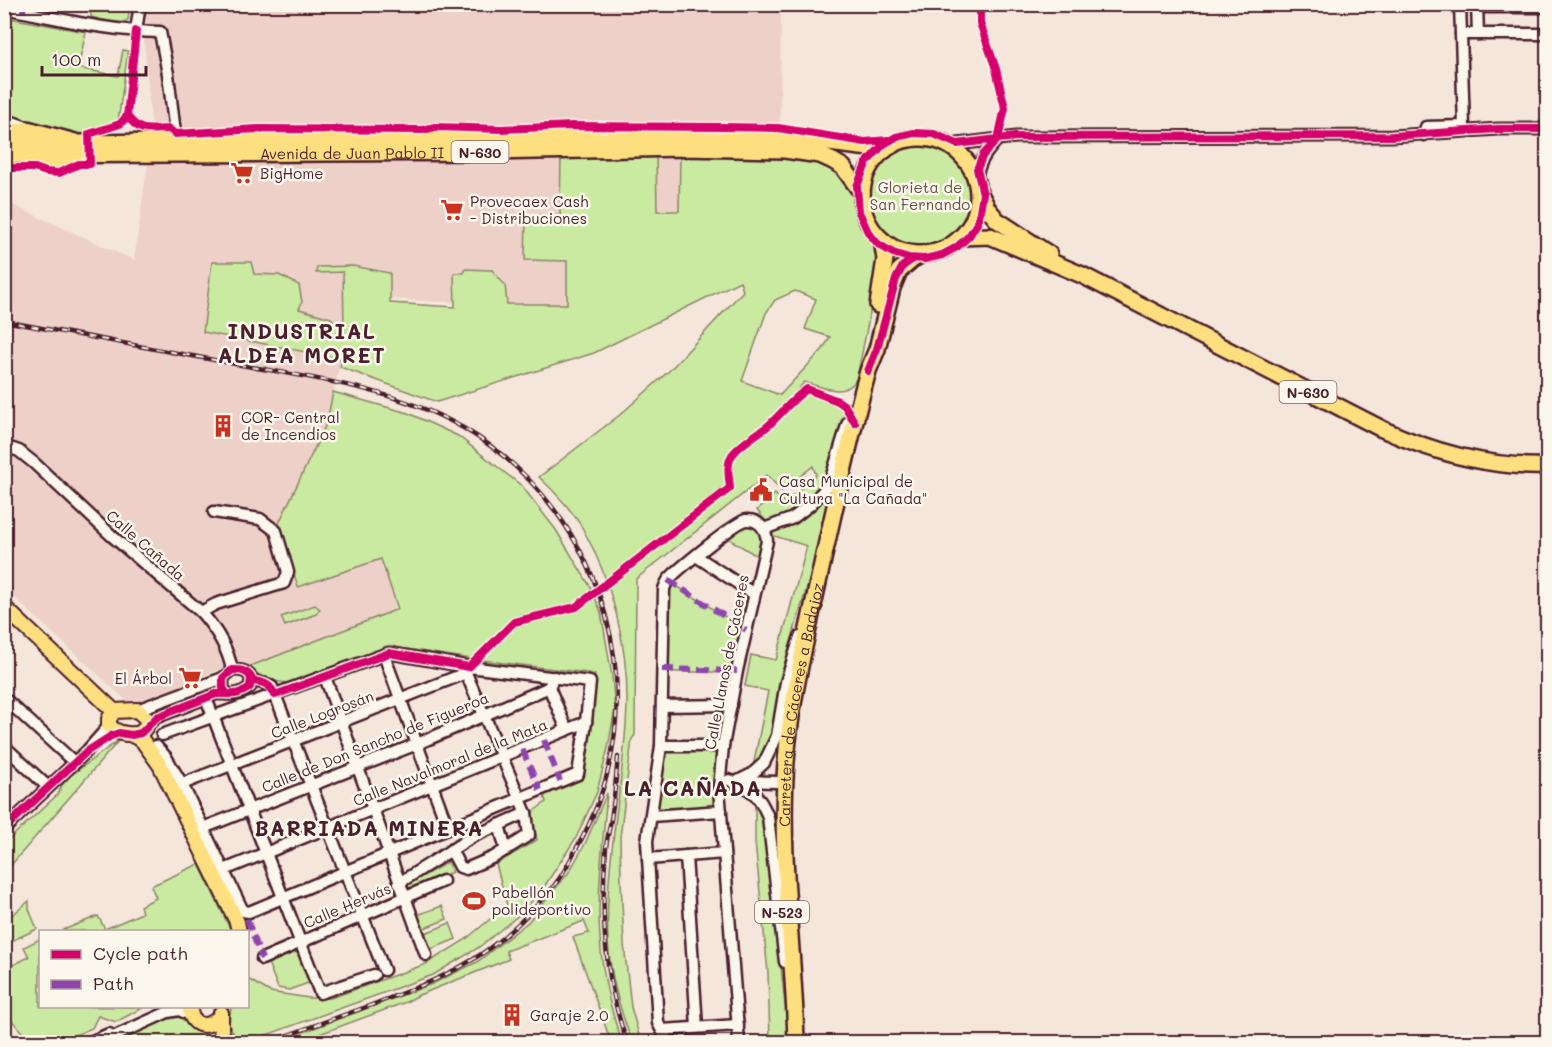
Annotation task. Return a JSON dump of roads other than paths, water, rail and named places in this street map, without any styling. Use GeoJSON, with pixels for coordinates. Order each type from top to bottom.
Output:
{"type":"FeatureCollection","features":[{"type":"Feature","properties":{"kind":"highway"},"geometry":{"type":"LineString","coordinates":[[8,141],[22,130],[40,133],[75,149]]}},
{"type":"Feature","properties":{"kind":"highway","name":"Avenida de Juan Pablo II"},"geometry":{"type":"LineString","coordinates":[[8,141],[24,155],[176,141],[732,135],[780,137],[851,147],[879,147],[885,150]]}},
{"type":"Feature","properties":{"kind":"highway","name":"N-630"},"geometry":{"type":"LineString","coordinates":[[885,150],[902,141],[921,138],[940,141],[954,148],[967,161],[988,209],[997,220],[1082,275]]}},
{"type":"Feature","properties":{"kind":"highway","name":"Avenida de Juan Pablo II"},"geometry":{"type":"LineString","coordinates":[[8,141],[75,149],[494,152],[683,148],[785,150],[820,155],[833,161],[843,167],[862,193]]}},
{"type":"Feature","properties":{"kind":"highway"},"geometry":{"type":"LineString","coordinates":[[862,193],[864,180],[870,167],[885,150]]}},
{"type":"Feature","properties":{"kind":"highway"},"geometry":{"type":"LineString","coordinates":[[961,237],[975,216],[977,185]]}},
{"type":"Feature","properties":{"kind":"highway","name":"N-630"},"geometry":{"type":"LineString","coordinates":[[862,193],[867,220],[882,240]]}},
{"type":"Feature","properties":{"kind":"highway","name":"N-630"},"geometry":{"type":"LineString","coordinates":[[923,254],[943,250],[961,237],[990,236],[1082,275],[1400,438],[1463,459],[1500,465],[1548,466]]}},
{"type":"Feature","properties":{"kind":"highway"},"geometry":{"type":"LineString","coordinates":[[882,240],[903,252],[923,254]]}},
{"type":"Feature","properties":{"kind":"highway"},"geometry":{"type":"LineString","coordinates":[[868,371],[869,350],[883,279],[885,260],[882,240]]}},
{"type":"Feature","properties":{"kind":"highway"},"geometry":{"type":"LineString","coordinates":[[868,371],[877,349],[892,288],[899,271],[923,254]]}},
{"type":"Feature","properties":{"kind":"highway","name":"Carretera de Cáceres a Badajoz"},"geometry":{"type":"LineString","coordinates":[[795,1042],[792,957],[785,885],[784,808],[792,704],[868,371]]}},
{"type":"Feature","properties":{"kind":"highway","name":"N-523"},"geometry":{"type":"LineString","coordinates":[[803,628],[824,556]]}},
{"type":"Feature","properties":{"kind":"highway","name":"Carretera de Cáceres a Badajoz"},"geometry":{"type":"LineString","coordinates":[[795,1042],[777,844],[777,782],[784,716],[803,628]]}},
{"type":"Feature","properties":{"kind":"main road"},"geometry":{"type":"LineString","coordinates":[[4,607],[114,711],[137,710],[146,718],[146,727],[141,733],[120,731]]}},
{"type":"Feature","properties":{"kind":"main road"},"geometry":{"type":"LineString","coordinates":[[114,711],[109,719],[120,731],[142,741],[160,765],[237,922],[239,930]]}},
{"type":"Feature","properties":{"kind":"main road"},"geometry":{"type":"LineString","coordinates":[[146,727],[159,741],[245,930]]}},
{"type":"Feature","properties":{"kind":"main road"},"geometry":{"type":"LineString","coordinates":[[190,1011],[198,1024],[208,1025],[217,1020],[221,1010]]}},
{"type":"Feature","properties":{"kind":"main road"},"geometry":{"type":"LineString","coordinates":[[221,1010],[221,1030],[226,1042]]}},
{"type":"Feature","properties":{"kind":"main road"},"geometry":{"type":"LineString","coordinates":[[208,1025],[220,1042]]}},
{"type":"Feature","properties":{"kind":"street"},"geometry":{"type":"LineString","coordinates":[[136,32],[140,4]]}},
{"type":"Feature","properties":{"kind":"street"},"geometry":{"type":"LineString","coordinates":[[1424,135],[1426,127],[1464,126],[1460,4]]}},
{"type":"Feature","properties":{"kind":"street"},"geometry":{"type":"LineString","coordinates":[[1478,34],[1478,6],[1548,7]]}},
{"type":"Feature","properties":{"kind":"street"},"geometry":{"type":"LineString","coordinates":[[4,8],[91,27],[160,32],[168,74],[176,141]]}},
{"type":"Feature","properties":{"kind":"street"},"geometry":{"type":"LineString","coordinates":[[1461,34],[1548,34]]}},
{"type":"Feature","properties":{"kind":"street"},"geometry":{"type":"LineString","coordinates":[[4,119],[27,126],[40,133]]}},
{"type":"Feature","properties":{"kind":"street"},"geometry":{"type":"LineString","coordinates":[[954,148],[957,144],[1016,137],[1424,135],[1460,131],[1548,129]]}},
{"type":"Feature","properties":{"kind":"street"},"geometry":{"type":"LineString","coordinates":[[977,185],[977,169],[983,155],[998,139]]}},
{"type":"Feature","properties":{"kind":"street"},"geometry":{"type":"LineString","coordinates":[[668,1042],[658,1023],[647,841],[662,746],[664,589],[671,577],[743,521],[755,521],[764,529],[793,518],[811,504],[828,485],[869,350]]}},
{"type":"Feature","properties":{"kind":"street","name":"Calle Cañada"},"geometry":{"type":"LineString","coordinates":[[4,446],[19,451],[34,463],[112,536],[201,612],[218,634],[230,661],[227,674]]}},
{"type":"Feature","properties":{"kind":"street"},"geometry":{"type":"LineString","coordinates":[[201,612],[216,604],[284,583],[288,572],[276,531],[260,519],[214,512]]}},
{"type":"Feature","properties":{"kind":"street","name":"Calle Llanos de Cáceres"},"geometry":{"type":"LineString","coordinates":[[739,1042],[721,811],[729,780],[723,746],[767,541],[764,529]]}},
{"type":"Feature","properties":{"kind":"street"},"geometry":{"type":"LineString","coordinates":[[696,556],[754,594]]}},
{"type":"Feature","properties":{"kind":"street"},"geometry":{"type":"LineString","coordinates":[[729,780],[752,774],[764,763],[777,736],[786,682],[803,628]]}},
{"type":"Feature","properties":{"kind":"street"},"geometry":{"type":"LineString","coordinates":[[384,655],[448,828]]}},
{"type":"Feature","properties":{"kind":"street"},"geometry":{"type":"LineString","coordinates":[[384,655],[551,682],[590,682],[578,774],[249,912],[243,911],[159,741],[213,716],[384,655]]}},
{"type":"Feature","properties":{"kind":"street"},"geometry":{"type":"LineString","coordinates":[[137,710],[240,670],[248,673],[252,681],[250,687],[243,692],[234,695],[216,694],[157,717],[146,727]]}},
{"type":"Feature","properties":{"kind":"street"},"geometry":{"type":"LineString","coordinates":[[451,850],[460,867],[466,869],[494,857],[529,835],[526,813],[467,670]]}},
{"type":"Feature","properties":{"kind":"street","name":"Calle Logrosán"},"geometry":{"type":"LineString","coordinates":[[182,784],[401,699],[467,670]]}},
{"type":"Feature","properties":{"kind":"street"},"geometry":{"type":"LineString","coordinates":[[227,674],[223,688],[227,694]]}},
{"type":"Feature","properties":{"kind":"street"},"geometry":{"type":"LineString","coordinates":[[325,677],[426,955]]}},
{"type":"Feature","properties":{"kind":"street"},"geometry":{"type":"LineString","coordinates":[[206,698],[298,942],[320,993],[379,972],[362,915],[272,687],[252,681]]}},
{"type":"Feature","properties":{"kind":"street"},"geometry":{"type":"LineString","coordinates":[[551,682],[567,730]]}},
{"type":"Feature","properties":{"kind":"street","name":"Calle de Don Sancho de Figueroa"},"geometry":{"type":"LineString","coordinates":[[203,828],[417,744],[484,715],[551,682]]}},
{"type":"Feature","properties":{"kind":"street"},"geometry":{"type":"LineString","coordinates":[[4,698],[75,763]]}},
{"type":"Feature","properties":{"kind":"street"},"geometry":{"type":"LineString","coordinates":[[729,780],[777,782],[781,778],[786,727],[792,704]]}},
{"type":"Feature","properties":{"kind":"street"},"geometry":{"type":"LineString","coordinates":[[662,706],[731,705]]}},
{"type":"Feature","properties":{"kind":"street","name":"Calle Navalmoral de la Mata"},"geometry":{"type":"LineString","coordinates":[[224,870],[586,722]]}},
{"type":"Feature","properties":{"kind":"street"},"geometry":{"type":"LineString","coordinates":[[4,829],[86,752],[120,731]]}},
{"type":"Feature","properties":{"kind":"street"},"geometry":{"type":"LineString","coordinates":[[4,746],[48,787]]}},
{"type":"Feature","properties":{"kind":"street"},"geometry":{"type":"LineString","coordinates":[[662,746],[723,746]]}},
{"type":"Feature","properties":{"kind":"street"},"geometry":{"type":"LineString","coordinates":[[729,780],[754,792],[761,800],[768,817],[790,993]]}},
{"type":"Feature","properties":{"kind":"street"},"geometry":{"type":"LineString","coordinates":[[777,782],[780,786],[780,834],[785,885]]}},
{"type":"Feature","properties":{"kind":"street"},"geometry":{"type":"LineString","coordinates":[[651,816],[721,811]]}},
{"type":"Feature","properties":{"kind":"street"},"geometry":{"type":"LineString","coordinates":[[399,883],[472,837],[526,813]]}},
{"type":"Feature","properties":{"kind":"street"},"geometry":{"type":"LineString","coordinates":[[499,825],[506,850]]}},
{"type":"Feature","properties":{"kind":"street"},"geometry":{"type":"LineString","coordinates":[[648,859],[724,853]]}},
{"type":"Feature","properties":{"kind":"street"},"geometry":{"type":"LineString","coordinates":[[686,856],[697,1027]]}},
{"type":"Feature","properties":{"kind":"street","name":"Calle Hervás"},"geometry":{"type":"LineString","coordinates":[[262,958],[443,881]]}},
{"type":"Feature","properties":{"kind":"street"},"geometry":{"type":"LineString","coordinates":[[90,1042],[165,1008]]}},
{"type":"Feature","properties":{"kind":"street"},"geometry":{"type":"LineString","coordinates":[[102,1042],[168,1012],[190,1011]]}},
{"type":"Feature","properties":{"kind":"street"},"geometry":{"type":"LineString","coordinates":[[662,1030],[738,1024]]}},
{"type":"Feature","properties":{"kind":"railway"},"geometry":{"type":"LineString","coordinates":[[4,321],[356,387],[439,415],[465,429],[514,466],[555,510],[585,561],[606,616],[616,675],[615,734],[602,793],[576,849],[556,883],[543,899],[500,940],[454,970],[403,993],[268,1042]]}},
{"type":"Feature","properties":{"kind":"railway"},"geometry":{"type":"LineString","coordinates":[[618,757],[606,848],[604,922],[609,971],[627,1042]]}},
{"type":"Feature","properties":{"kind":"place","name":"BigHome"},"geometry":{"type":"Point","coordinates":[242,173]}},
{"type":"Feature","properties":{"kind":"place","name":"Provecaex Cash - Distribuciones"},"geometry":{"type":"Point","coordinates":[452,210]}},
{"type":"Feature","properties":{"kind":"place","name":"COR- Central de Incendios"},"geometry":{"type":"Point","coordinates":[223,426]}},
{"type":"Feature","properties":{"kind":"place","name":"Casa Municipal de Cultura \"La Cañada\""},"geometry":{"type":"Point","coordinates":[761,490]}},
{"type":"Feature","properties":{"kind":"place","name":"El Árbol"},"geometry":{"type":"Point","coordinates":[190,678]}},
{"type":"Feature","properties":{"kind":"place","name":"Pabellón polideportivo"},"geometry":{"type":"Point","coordinates":[474,901]}},
{"type":"Feature","properties":{"kind":"place","name":"Garaje 2.0"},"geometry":{"type":"Point","coordinates":[512,1015]}},
{"type":"Feature","properties":{"kind":"district","name":"INDUSTRIAL ALDEA MORET"},"geometry":{"type":"Point","coordinates":[302,342]}},
{"type":"Feature","properties":{"kind":"district","name":"LA CAÑADA"},"geometry":{"type":"Point","coordinates":[693,787]}},
{"type":"Feature","properties":{"kind":"district","name":"BARRIADA MINERA"},"geometry":{"type":"Point","coordinates":[369,827]}},
{"type":"Feature","properties":{"kind":"park label","name":"Glorieta de San Fernando"},"geometry":{"type":"Point","coordinates":[920,196]}}]}
